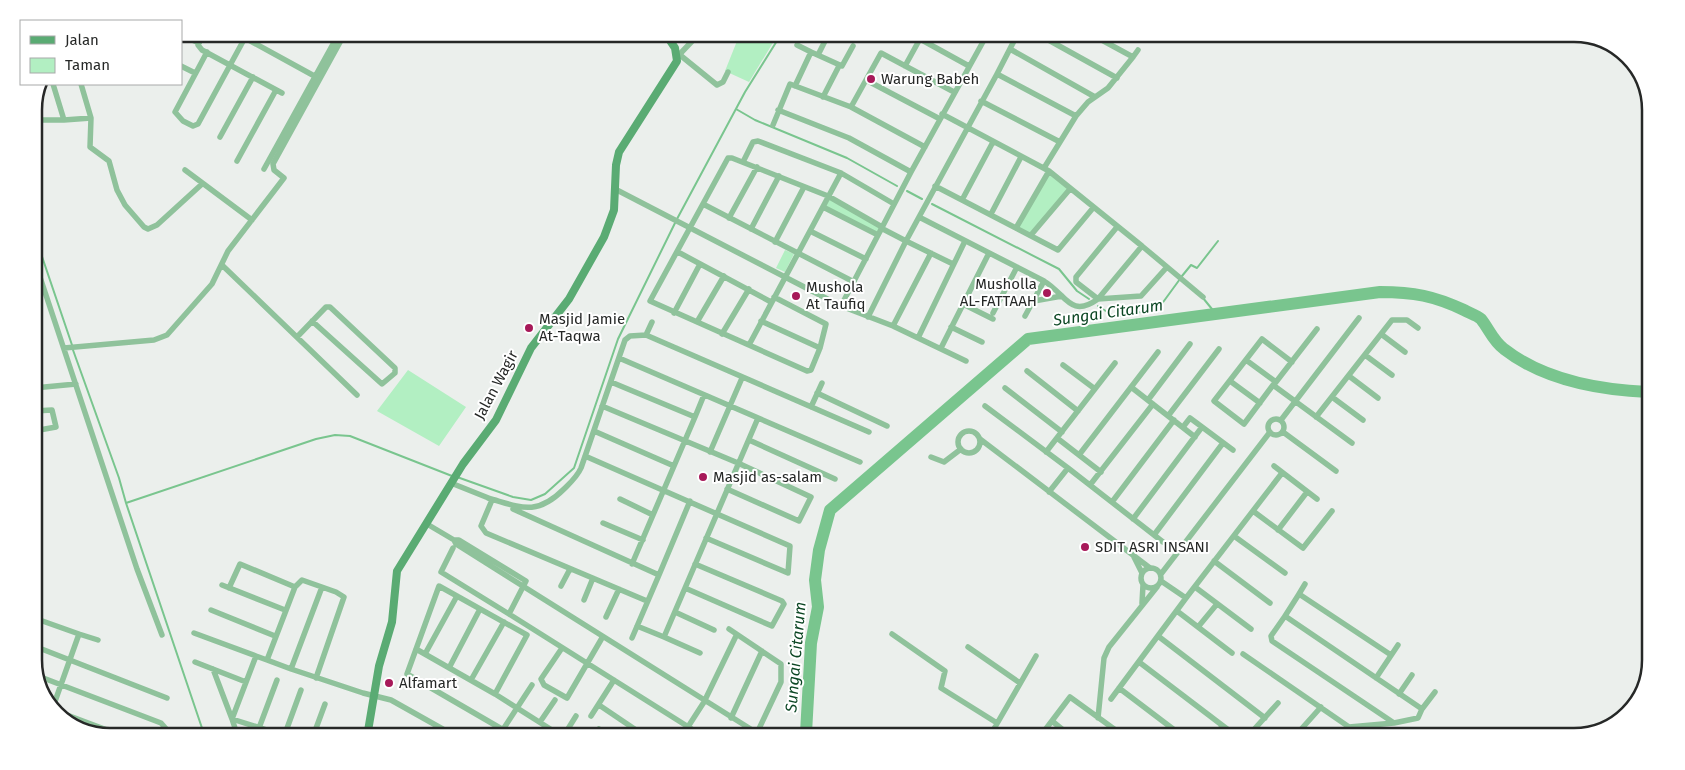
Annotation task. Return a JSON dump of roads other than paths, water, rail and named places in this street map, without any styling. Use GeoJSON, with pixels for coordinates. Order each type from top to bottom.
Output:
{"type":"FeatureCollection","features":[{"type":"Feature","properties":{"kind":"street"},"geometry":{"type":"LineString","coordinates":[[207,52],[175,112],[183,121],[193,126],[198,124],[242,43]]}},
{"type":"Feature","properties":{"kind":"street"},"geometry":{"type":"LineString","coordinates":[[258,43],[317,78]]}},
{"type":"Feature","properties":{"kind":"street"},"geometry":{"type":"LineString","coordinates":[[65,348],[154,340],[167,336],[212,284],[223,266],[228,251],[284,178],[274,170],[273,164],[334,43]]}},
{"type":"Feature","properties":{"kind":"street"},"geometry":{"type":"LineString","coordinates":[[264,169],[339,43]]}},
{"type":"Feature","properties":{"kind":"street"},"geometry":{"type":"LineString","coordinates":[[672,43],[678,56],[717,85],[724,82],[728,72]]}},
{"type":"Feature","properties":{"kind":"street"},"geometry":{"type":"LineString","coordinates":[[678,56],[691,43]]}},
{"type":"Feature","properties":{"kind":"street"},"geometry":{"type":"LineString","coordinates":[[818,55],[824,43]]}},
{"type":"Feature","properties":{"kind":"street"},"geometry":{"type":"LineString","coordinates":[[906,66],[918,43]]}},
{"type":"Feature","properties":{"kind":"street"},"geometry":{"type":"LineString","coordinates":[[930,43],[969,66]]}},
{"type":"Feature","properties":{"kind":"street"},"geometry":{"type":"LineString","coordinates":[[841,306],[881,227],[980,43]]}},
{"type":"Feature","properties":{"kind":"street"},"geometry":{"type":"LineString","coordinates":[[868,317],[934,186],[1013,43]]}},
{"type":"Feature","properties":{"kind":"street"},"geometry":{"type":"LineString","coordinates":[[1052,43],[1117,78]]}},
{"type":"Feature","properties":{"kind":"street"},"geometry":{"type":"LineString","coordinates":[[1107,43],[1133,57]]}},
{"type":"Feature","properties":{"kind":"street"},"geometry":{"type":"LineString","coordinates":[[199,44],[198,47],[279,91],[237,161]]}},
{"type":"Feature","properties":{"kind":"street"},"geometry":{"type":"LineString","coordinates":[[797,45],[839,66]]}},
{"type":"Feature","properties":{"kind":"street"},"geometry":{"type":"LineString","coordinates":[[823,97],[839,66],[842,66],[853,46]]}},
{"type":"Feature","properties":{"kind":"street"},"geometry":{"type":"LineString","coordinates":[[1010,49],[1095,97]]}},
{"type":"Feature","properties":{"kind":"street"},"geometry":{"type":"LineString","coordinates":[[1016,228],[1060,142],[1076,116],[1083,106],[1108,88],[1138,50]]}},
{"type":"Feature","properties":{"kind":"street"},"geometry":{"type":"LineString","coordinates":[[795,86],[811,52]]}},
{"type":"Feature","properties":{"kind":"street"},"geometry":{"type":"LineString","coordinates":[[851,107],[881,53],[954,92]]}},
{"type":"Feature","properties":{"kind":"street","name":"Jalan Wagir"},"geometry":{"type":"LineString","coordinates":[[369,728],[374,696],[392,622],[395,578],[474,447],[495,422],[531,348],[568,299],[596,253],[610,224],[619,152],[676,65],[678,56]]}},
{"type":"Feature","properties":{"kind":"street"},"geometry":{"type":"LineString","coordinates":[[182,66],[195,73]]}},
{"type":"Feature","properties":{"kind":"street"},"geometry":{"type":"LineString","coordinates":[[996,74],[1076,116]]}},
{"type":"Feature","properties":{"kind":"street"},"geometry":{"type":"LineString","coordinates":[[220,137],[253,77]]}},
{"type":"Feature","properties":{"kind":"street"},"geometry":{"type":"LineString","coordinates":[[866,80],[967,127],[1046,170],[1167,266],[1203,298]]}},
{"type":"Feature","properties":{"kind":"street"},"geometry":{"type":"LineString","coordinates":[[53,85],[64,120]]}},
{"type":"Feature","properties":{"kind":"street"},"geometry":{"type":"LineString","coordinates":[[81,85],[91,118],[90,147],[109,161],[117,190],[125,205],[144,227],[148,228],[157,225],[202,184]]}},
{"type":"Feature","properties":{"kind":"street"},"geometry":{"type":"LineString","coordinates":[[773,125],[788,86],[795,86],[851,107],[925,147]]}},
{"type":"Feature","properties":{"kind":"street"},"geometry":{"type":"LineString","coordinates":[[981,101],[1060,142]]}},
{"type":"Feature","properties":{"kind":"street"},"geometry":{"type":"LineString","coordinates":[[778,110],[849,138],[911,172]]}},
{"type":"Feature","properties":{"kind":"street"},"geometry":{"type":"LineString","coordinates":[[43,120],[91,118]]}},
{"type":"Feature","properties":{"kind":"street"},"geometry":{"type":"LineString","coordinates":[[743,162],[753,142],[758,141],[841,173],[894,204]]}},
{"type":"Feature","properties":{"kind":"street"},"geometry":{"type":"LineString","coordinates":[[962,200],[994,142]]}},
{"type":"Feature","properties":{"kind":"street"},"geometry":{"type":"LineString","coordinates":[[991,214],[1021,157]]}},
{"type":"Feature","properties":{"kind":"street"},"geometry":{"type":"LineString","coordinates":[[678,252],[749,289],[826,324],[813,366],[811,370],[807,371],[650,301],[728,158],[743,162],[828,196],[906,241],[953,264]]}},
{"type":"Feature","properties":{"kind":"street"},"geometry":{"type":"LineString","coordinates":[[729,218],[756,167]]}},
{"type":"Feature","properties":{"kind":"street"},"geometry":{"type":"LineString","coordinates":[[185,170],[252,220]]}},
{"type":"Feature","properties":{"kind":"street"},"geometry":{"type":"LineString","coordinates":[[749,346],[772,299],[841,173]]}},
{"type":"Feature","properties":{"kind":"street"},"geometry":{"type":"LineString","coordinates":[[751,229],[778,176]]}},
{"type":"Feature","properties":{"kind":"street"},"geometry":{"type":"LineString","coordinates":[[934,186],[1058,250],[1093,208]]}},
{"type":"Feature","properties":{"kind":"street"},"geometry":{"type":"LineString","coordinates":[[775,242],[804,187]]}},
{"type":"Feature","properties":{"kind":"street"},"geometry":{"type":"LineString","coordinates":[[615,189],[841,306],[893,326],[966,361]]}},
{"type":"Feature","properties":{"kind":"street"},"geometry":{"type":"LineString","coordinates":[[1031,235],[1070,189]]}},
{"type":"Feature","properties":{"kind":"street"},"geometry":{"type":"LineString","coordinates":[[703,204],[854,282]]}},
{"type":"Feature","properties":{"kind":"street"},"geometry":{"type":"LineString","coordinates":[[822,208],[878,235]]}},
{"type":"Feature","properties":{"kind":"street"},"geometry":{"type":"LineString","coordinates":[[919,217],[1044,281],[1076,308],[1085,307],[1098,300],[1142,246]]}},
{"type":"Feature","properties":{"kind":"street"},"geometry":{"type":"LineString","coordinates":[[1117,227],[1075,279],[1098,300],[1141,296],[1167,266]]}},
{"type":"Feature","properties":{"kind":"street"},"geometry":{"type":"LineString","coordinates":[[810,231],[866,259]]}},
{"type":"Feature","properties":{"kind":"street"},"geometry":{"type":"LineString","coordinates":[[918,338],[965,241]]}},
{"type":"Feature","properties":{"kind":"street"},"geometry":{"type":"LineString","coordinates":[[941,348],[989,253]]}},
{"type":"Feature","properties":{"kind":"street"},"geometry":{"type":"LineString","coordinates":[[893,326],[931,254]]}},
{"type":"Feature","properties":{"kind":"street"},"geometry":{"type":"LineString","coordinates":[[674,313],[700,264]]}},
{"type":"Feature","properties":{"kind":"street"},"geometry":{"type":"LineString","coordinates":[[223,266],[357,395]]}},
{"type":"Feature","properties":{"kind":"street"},"geometry":{"type":"LineString","coordinates":[[963,304],[993,316],[1016,266]]}},
{"type":"Feature","properties":{"kind":"street"},"geometry":{"type":"LineString","coordinates":[[696,322],[724,276]]}},
{"type":"Feature","properties":{"kind":"street"},"geometry":{"type":"LineString","coordinates":[[1025,316],[1044,281]]}},
{"type":"Feature","properties":{"kind":"street"},"geometry":{"type":"LineString","coordinates":[[722,334],[749,289]]}},
{"type":"Feature","properties":{"kind":"street"},"geometry":{"type":"LineString","coordinates":[[43,291],[65,348],[137,569],[162,635]]}},
{"type":"Feature","properties":{"kind":"street"},"geometry":{"type":"LineString","coordinates":[[1034,301],[1062,296]]}},
{"type":"Feature","properties":{"kind":"street"},"geometry":{"type":"LineString","coordinates":[[297,336],[312,321],[326,307],[330,306],[395,368],[395,373],[382,384],[312,321]]}},
{"type":"Feature","properties":{"kind":"street"},"geometry":{"type":"LineString","coordinates":[[1281,420],[1358,318]]}},
{"type":"Feature","properties":{"kind":"street"},"geometry":{"type":"LineString","coordinates":[[1316,417],[1392,320],[1407,320],[1418,328]]}},
{"type":"Feature","properties":{"kind":"street"},"geometry":{"type":"LineString","coordinates":[[761,321],[820,348]]}},
{"type":"Feature","properties":{"kind":"street"},"geometry":{"type":"LineString","coordinates":[[646,335],[652,322]]}},
{"type":"Feature","properties":{"kind":"street"},"geometry":{"type":"LineString","coordinates":[[950,327],[982,342]]}},
{"type":"Feature","properties":{"kind":"street"},"geometry":{"type":"LineString","coordinates":[[1292,362],[1262,339],[1214,401],[1244,424],[1274,384],[1292,362],[1317,329]]}},
{"type":"Feature","properties":{"kind":"street"},"geometry":{"type":"LineString","coordinates":[[1381,334],[1405,352]]}},
{"type":"Feature","properties":{"kind":"street"},"geometry":{"type":"LineString","coordinates":[[490,499],[516,507],[542,505],[556,496],[575,478],[586,456],[627,337],[646,335],[870,432]]}},
{"type":"Feature","properties":{"kind":"street"},"geometry":{"type":"LineString","coordinates":[[1090,485],[1151,402],[1190,344]]}},
{"type":"Feature","properties":{"kind":"street"},"geometry":{"type":"LineString","coordinates":[[1168,416],[1219,349]]}},
{"type":"Feature","properties":{"kind":"street"},"geometry":{"type":"LineString","coordinates":[[1079,455],[1158,352]]}},
{"type":"Feature","properties":{"kind":"street"},"geometry":{"type":"LineString","coordinates":[[1365,355],[1392,374]]}},
{"type":"Feature","properties":{"kind":"street"},"geometry":{"type":"LineString","coordinates":[[619,358],[860,462]]}},
{"type":"Feature","properties":{"kind":"street"},"geometry":{"type":"LineString","coordinates":[[1246,360],[1295,401],[1352,444]]}},
{"type":"Feature","properties":{"kind":"street"},"geometry":{"type":"LineString","coordinates":[[1046,452],[1114,363]]}},
{"type":"Feature","properties":{"kind":"street"},"geometry":{"type":"LineString","coordinates":[[1063,366],[1095,389]]}},
{"type":"Feature","properties":{"kind":"street"},"geometry":{"type":"LineString","coordinates":[[1027,372],[1078,410]]}},
{"type":"Feature","properties":{"kind":"street"},"geometry":{"type":"LineString","coordinates":[[1349,376],[1378,398]]}},
{"type":"Feature","properties":{"kind":"street"},"geometry":{"type":"LineString","coordinates":[[710,452],[742,378]]}},
{"type":"Feature","properties":{"kind":"street"},"geometry":{"type":"LineString","coordinates":[[1230,381],[1260,403]]}},
{"type":"Feature","properties":{"kind":"street"},"geometry":{"type":"LineString","coordinates":[[611,382],[695,417]]}},
{"type":"Feature","properties":{"kind":"street"},"geometry":{"type":"LineString","coordinates":[[812,407],[822,383]]}},
{"type":"Feature","properties":{"kind":"street"},"geometry":{"type":"LineString","coordinates":[[43,387],[76,384]]}},
{"type":"Feature","properties":{"kind":"street"},"geometry":{"type":"LineString","coordinates":[[1132,387],[1195,437]]}},
{"type":"Feature","properties":{"kind":"street"},"geometry":{"type":"LineString","coordinates":[[1006,388],[1062,432]]}},
{"type":"Feature","properties":{"kind":"street"},"geometry":{"type":"LineString","coordinates":[[817,393],[886,426]]}},
{"type":"Feature","properties":{"kind":"street"},"geometry":{"type":"LineString","coordinates":[[632,564],[704,395]]}},
{"type":"Feature","properties":{"kind":"street"},"geometry":{"type":"LineString","coordinates":[[1332,397],[1363,420]]}},
{"type":"Feature","properties":{"kind":"street"},"geometry":{"type":"LineString","coordinates":[[602,406],[738,463],[811,497],[799,522],[727,489]]}},
{"type":"Feature","properties":{"kind":"street"},"geometry":{"type":"LineString","coordinates":[[985,406],[1163,542]]}},
{"type":"Feature","properties":{"kind":"street"},"geometry":{"type":"LineString","coordinates":[[43,410],[52,410],[56,426],[43,429]]}},
{"type":"Feature","properties":{"kind":"street"},"geometry":{"type":"LineString","coordinates":[[664,637],[758,418]]}},
{"type":"Feature","properties":{"kind":"street"},"geometry":{"type":"LineString","coordinates":[[1183,427],[1190,418],[1233,450]]}},
{"type":"Feature","properties":{"kind":"street"},"geometry":{"type":"LineString","coordinates":[[1275,418],[1281,420],[1285,426],[1283,432],[1276,435],[1270,432],[1268,426],[1270,420],[1275,418]]}},
{"type":"Feature","properties":{"kind":"street"},"geometry":{"type":"LineString","coordinates":[[1112,502],[1174,420]]}},
{"type":"Feature","properties":{"kind":"street"},"geometry":{"type":"LineString","coordinates":[[1133,519],[1202,427]]}},
{"type":"Feature","properties":{"kind":"street"},"geometry":{"type":"LineString","coordinates":[[594,431],[674,466]]}},
{"type":"Feature","properties":{"kind":"street"},"geometry":{"type":"LineString","coordinates":[[980,440],[979,446],[974,452],[967,453],[961,449],[958,439],[962,432],[974,431],[980,440],[1150,568],[1156,569],[1161,574]]}},
{"type":"Feature","properties":{"kind":"street"},"geometry":{"type":"LineString","coordinates":[[1098,718],[1104,658],[1109,647],[1157,587],[1161,581],[1161,574],[1270,432]]}},
{"type":"Feature","properties":{"kind":"street"},"geometry":{"type":"LineString","coordinates":[[1283,432],[1336,471]]}},
{"type":"Feature","properties":{"kind":"street"},"geometry":{"type":"LineString","coordinates":[[1058,438],[1101,472]]}},
{"type":"Feature","properties":{"kind":"street"},"geometry":{"type":"LineString","coordinates":[[748,440],[835,480]]}},
{"type":"Feature","properties":{"kind":"street"},"geometry":{"type":"LineString","coordinates":[[1154,535],[1223,443]]}},
{"type":"Feature","properties":{"kind":"street"},"geometry":{"type":"LineString","coordinates":[[931,457],[944,462],[961,449]]}},
{"type":"Feature","properties":{"kind":"street"},"geometry":{"type":"LineString","coordinates":[[586,456],[717,512],[790,546],[788,573],[706,538]]}},
{"type":"Feature","properties":{"kind":"street"},"geometry":{"type":"LineString","coordinates":[[1274,466],[1317,499]]}},
{"type":"Feature","properties":{"kind":"street"},"geometry":{"type":"LineString","coordinates":[[1049,492],[1068,468]]}},
{"type":"Feature","properties":{"kind":"street"},"geometry":{"type":"LineString","coordinates":[[1111,699],[1282,473]]}},
{"type":"Feature","properties":{"kind":"street"},"geometry":{"type":"LineString","coordinates":[[452,482],[659,575]]}},
{"type":"Feature","properties":{"kind":"street"},"geometry":{"type":"LineString","coordinates":[[1278,530],[1307,492]]}},
{"type":"Feature","properties":{"kind":"street"},"geometry":{"type":"LineString","coordinates":[[490,499],[481,526],[483,531],[648,601]]}},
{"type":"Feature","properties":{"kind":"street"},"geometry":{"type":"LineString","coordinates":[[620,499],[653,515]]}},
{"type":"Feature","properties":{"kind":"street"},"geometry":{"type":"LineString","coordinates":[[632,638],[690,501]]}},
{"type":"Feature","properties":{"kind":"street"},"geometry":{"type":"LineString","coordinates":[[1253,511],[1302,548],[1332,511]]}},
{"type":"Feature","properties":{"kind":"street"},"geometry":{"type":"LineString","coordinates":[[603,523],[642,540]]}},
{"type":"Feature","properties":{"kind":"street"},"geometry":{"type":"LineString","coordinates":[[427,524],[602,638],[748,728]]}},
{"type":"Feature","properties":{"kind":"street"},"geometry":{"type":"LineString","coordinates":[[1234,536],[1285,573]]}},
{"type":"Feature","properties":{"kind":"street"},"geometry":{"type":"LineString","coordinates":[[453,548],[441,572],[688,727],[704,702],[736,636]]}},
{"type":"Feature","properties":{"kind":"street"},"geometry":{"type":"LineString","coordinates":[[1134,556],[1142,573],[1142,604]]}},
{"type":"Feature","properties":{"kind":"street"},"geometry":{"type":"LineString","coordinates":[[1214,562],[1270,603]]}},
{"type":"Feature","properties":{"kind":"street"},"geometry":{"type":"LineString","coordinates":[[229,588],[240,564],[295,587]]}},
{"type":"Feature","properties":{"kind":"street"},"geometry":{"type":"LineString","coordinates":[[685,588],[772,626],[784,604],[695,564]]}},
{"type":"Feature","properties":{"kind":"street"},"geometry":{"type":"LineString","coordinates":[[1142,573],[1150,568]]}},
{"type":"Feature","properties":{"kind":"street"},"geometry":{"type":"LineString","coordinates":[[561,586],[570,569]]}},
{"type":"Feature","properties":{"kind":"street"},"geometry":{"type":"LineString","coordinates":[[584,600],[593,578]]}},
{"type":"Feature","properties":{"kind":"street"},"geometry":{"type":"LineString","coordinates":[[267,660],[295,587],[302,580],[322,587],[342,595],[344,600],[316,678]]}},
{"type":"Feature","properties":{"kind":"street"},"geometry":{"type":"LineString","coordinates":[[1161,581],[1186,598]]}},
{"type":"Feature","properties":{"kind":"street"},"geometry":{"type":"LineString","coordinates":[[1305,584],[1273,632],[1271,636],[1272,641],[1394,722]]}},
{"type":"Feature","properties":{"kind":"street"},"geometry":{"type":"LineString","coordinates":[[222,585],[285,610]]}},
{"type":"Feature","properties":{"kind":"street"},"geometry":{"type":"LineString","coordinates":[[1143,585],[1150,589],[1157,587]]}},
{"type":"Feature","properties":{"kind":"street"},"geometry":{"type":"LineString","coordinates":[[495,694],[527,635],[439,586],[407,674],[499,728]]}},
{"type":"Feature","properties":{"kind":"street"},"geometry":{"type":"LineString","coordinates":[[509,614],[524,586]]}},
{"type":"Feature","properties":{"kind":"street"},"geometry":{"type":"LineString","coordinates":[[290,669],[322,587]]}},
{"type":"Feature","properties":{"kind":"street"},"geometry":{"type":"LineString","coordinates":[[1195,587],[1251,629]]}},
{"type":"Feature","properties":{"kind":"street"},"geometry":{"type":"LineString","coordinates":[[606,617],[619,589]]}},
{"type":"Feature","properties":{"kind":"street"},"geometry":{"type":"LineString","coordinates":[[1299,594],[1391,655]]}},
{"type":"Feature","properties":{"kind":"street"},"geometry":{"type":"LineString","coordinates":[[425,654],[458,596]]}},
{"type":"Feature","properties":{"kind":"street"},"geometry":{"type":"LineString","coordinates":[[1198,627],[1217,604]]}},
{"type":"Feature","properties":{"kind":"street"},"geometry":{"type":"LineString","coordinates":[[449,668],[480,609]]}},
{"type":"Feature","properties":{"kind":"street"},"geometry":{"type":"LineString","coordinates":[[211,610],[276,636]]}},
{"type":"Feature","properties":{"kind":"street"},"geometry":{"type":"LineString","coordinates":[[1177,611],[1232,653]]}},
{"type":"Feature","properties":{"kind":"street"},"geometry":{"type":"LineString","coordinates":[[675,612],[714,630]]}},
{"type":"Feature","properties":{"kind":"street"},"geometry":{"type":"LineString","coordinates":[[1285,616],[1422,710]]}},
{"type":"Feature","properties":{"kind":"street"},"geometry":{"type":"LineString","coordinates":[[43,621],[98,640]]}},
{"type":"Feature","properties":{"kind":"street"},"geometry":{"type":"LineString","coordinates":[[471,680],[504,622]]}},
{"type":"Feature","properties":{"kind":"street"},"geometry":{"type":"LineString","coordinates":[[636,626],[700,653]]}},
{"type":"Feature","properties":{"kind":"street"},"geometry":{"type":"LineString","coordinates":[[729,630],[780,662],[781,678],[759,728]]}},
{"type":"Feature","properties":{"kind":"street"},"geometry":{"type":"LineString","coordinates":[[194,632],[316,678],[391,700],[441,728]]}},
{"type":"Feature","properties":{"kind":"street"},"geometry":{"type":"LineString","coordinates":[[56,699],[79,634]]}},
{"type":"Feature","properties":{"kind":"street"},"geometry":{"type":"LineString","coordinates":[[892,634],[945,671],[941,688],[997,723]]}},
{"type":"Feature","properties":{"kind":"street"},"geometry":{"type":"LineString","coordinates":[[1158,636],[1265,718]]}},
{"type":"Feature","properties":{"kind":"street"},"geometry":{"type":"LineString","coordinates":[[562,648],[541,679],[544,685],[560,695],[568,697],[602,638]]}},
{"type":"Feature","properties":{"kind":"street"},"geometry":{"type":"LineString","coordinates":[[1376,678],[1398,645]]}},
{"type":"Feature","properties":{"kind":"street"},"geometry":{"type":"LineString","coordinates":[[968,647],[1020,683]]}},
{"type":"Feature","properties":{"kind":"street"},"geometry":{"type":"LineString","coordinates":[[43,649],[167,698]]}},
{"type":"Feature","properties":{"kind":"street"},"geometry":{"type":"LineString","coordinates":[[416,649],[518,707],[549,728]]}},
{"type":"Feature","properties":{"kind":"street"},"geometry":{"type":"LineString","coordinates":[[730,718],[762,650]]}},
{"type":"Feature","properties":{"kind":"street"},"geometry":{"type":"LineString","coordinates":[[1243,654],[1349,727],[1415,720],[1435,692]]}},
{"type":"Feature","properties":{"kind":"street"},"geometry":{"type":"LineString","coordinates":[[232,719],[256,656]]}},
{"type":"Feature","properties":{"kind":"street"},"geometry":{"type":"LineString","coordinates":[[994,728],[1036,656]]}},
{"type":"Feature","properties":{"kind":"street"},"geometry":{"type":"LineString","coordinates":[[195,662],[246,682]]}},
{"type":"Feature","properties":{"kind":"street"},"geometry":{"type":"LineString","coordinates":[[1139,662],[1225,728]]}},
{"type":"Feature","properties":{"kind":"street"},"geometry":{"type":"LineString","coordinates":[[213,669],[235,728]]}},
{"type":"Feature","properties":{"kind":"street"},"geometry":{"type":"LineString","coordinates":[[1399,694],[1412,675]]}},
{"type":"Feature","properties":{"kind":"street"},"geometry":{"type":"LineString","coordinates":[[46,679],[161,723],[165,728]]}},
{"type":"Feature","properties":{"kind":"street"},"geometry":{"type":"LineString","coordinates":[[232,719],[259,728],[277,680]]}},
{"type":"Feature","properties":{"kind":"street"},"geometry":{"type":"LineString","coordinates":[[591,716],[614,680]]}},
{"type":"Feature","properties":{"kind":"street"},"geometry":{"type":"LineString","coordinates":[[506,728],[532,685]]}},
{"type":"Feature","properties":{"kind":"street"},"geometry":{"type":"LineString","coordinates":[[1119,688],[1172,728]]}},
{"type":"Feature","properties":{"kind":"street"},"geometry":{"type":"LineString","coordinates":[[287,728],[301,690]]}},
{"type":"Feature","properties":{"kind":"street"},"geometry":{"type":"LineString","coordinates":[[1047,728],[1070,696],[1112,728]]}},
{"type":"Feature","properties":{"kind":"street"},"geometry":{"type":"LineString","coordinates":[[540,722],[555,700]]}},
{"type":"Feature","properties":{"kind":"street"},"geometry":{"type":"LineString","coordinates":[[1256,728],[1278,703]]}},
{"type":"Feature","properties":{"kind":"street"},"geometry":{"type":"LineString","coordinates":[[316,728],[325,704]]}},
{"type":"Feature","properties":{"kind":"street"},"geometry":{"type":"LineString","coordinates":[[598,705],[633,728]]}},
{"type":"Feature","properties":{"kind":"street"},"geometry":{"type":"LineString","coordinates":[[1302,728],[1321,707]]}},
{"type":"Feature","properties":{"kind":"street"},"geometry":{"type":"LineString","coordinates":[[568,728],[576,716]]}},
{"type":"Feature","properties":{"kind":"street"},"geometry":{"type":"LineString","coordinates":[[1052,721],[1061,728]]}},
{"type":"Feature","properties":{"kind":"waterway"},"geometry":{"type":"LineString","coordinates":[[677,219],[745,92],[776,43]]}},
{"type":"Feature","properties":{"kind":"waterway"},"geometry":{"type":"LineString","coordinates":[[736,109],[755,120],[847,158],[897,186]]}},
{"type":"Feature","properties":{"kind":"waterway"},"geometry":{"type":"LineString","coordinates":[[907,191],[922,199]]}},
{"type":"Feature","properties":{"kind":"waterway"},"geometry":{"type":"LineString","coordinates":[[932,204],[1059,269],[1077,291],[1089,299]]}},
{"type":"Feature","properties":{"kind":"waterway"},"geometry":{"type":"LineString","coordinates":[[457,477],[513,497],[531,500],[545,494],[574,468],[618,339],[675,223]]}},
{"type":"Feature","properties":{"kind":"waterway"},"geometry":{"type":"LineString","coordinates":[[1182,276],[1191,265],[1197,268],[1218,241]]}},
{"type":"Feature","properties":{"kind":"waterway"},"geometry":{"type":"LineString","coordinates":[[43,260],[72,345]]}},
{"type":"Feature","properties":{"kind":"waterway"},"geometry":{"type":"LineString","coordinates":[[1098,306],[1115,317],[1146,311],[1153,306],[1161,305],[1180,279]]}},
{"type":"Feature","properties":{"kind":"waterway","name":"Sungai Citarum"},"geometry":{"type":"LineString","coordinates":[[806,728],[811,643],[818,607],[815,580],[819,550],[830,510],[1028,339],[1380,292],[1403,293],[1433,298],[1477,316],[1504,349],[1537,369],[1573,382],[1611,389],[1642,392]]}},
{"type":"Feature","properties":{"kind":"waterway"},"geometry":{"type":"LineString","coordinates":[[1203,298],[1216,314]]}},
{"type":"Feature","properties":{"kind":"waterway"},"geometry":{"type":"LineString","coordinates":[[73,350],[119,478],[202,728]]}},
{"type":"Feature","properties":{"kind":"waterway"},"geometry":{"type":"LineString","coordinates":[[126,503],[316,439],[335,435],[350,436],[452,476]]}},
{"type":"Feature","properties":{"kind":"place","name":"Warung Babeh"},"geometry":{"type":"Point","coordinates":[871,79]}},
{"type":"Feature","properties":{"kind":"place","name":"Musholla AL-FATTAAH"},"geometry":{"type":"Point","coordinates":[1047,293]}},
{"type":"Feature","properties":{"kind":"place","name":"Mushola At Taufiq"},"geometry":{"type":"Point","coordinates":[796,296]}},
{"type":"Feature","properties":{"kind":"place","name":"Masjid Jamie At-Taqwa"},"geometry":{"type":"Point","coordinates":[529,328]}},
{"type":"Feature","properties":{"kind":"place","name":"Masjid as-salam"},"geometry":{"type":"Point","coordinates":[703,477]}},
{"type":"Feature","properties":{"kind":"place","name":"SDIT ASRI INSANI"},"geometry":{"type":"Point","coordinates":[1085,547]}},
{"type":"Feature","properties":{"kind":"place","name":"Alfamart"},"geometry":{"type":"Point","coordinates":[389,683]}}]}
